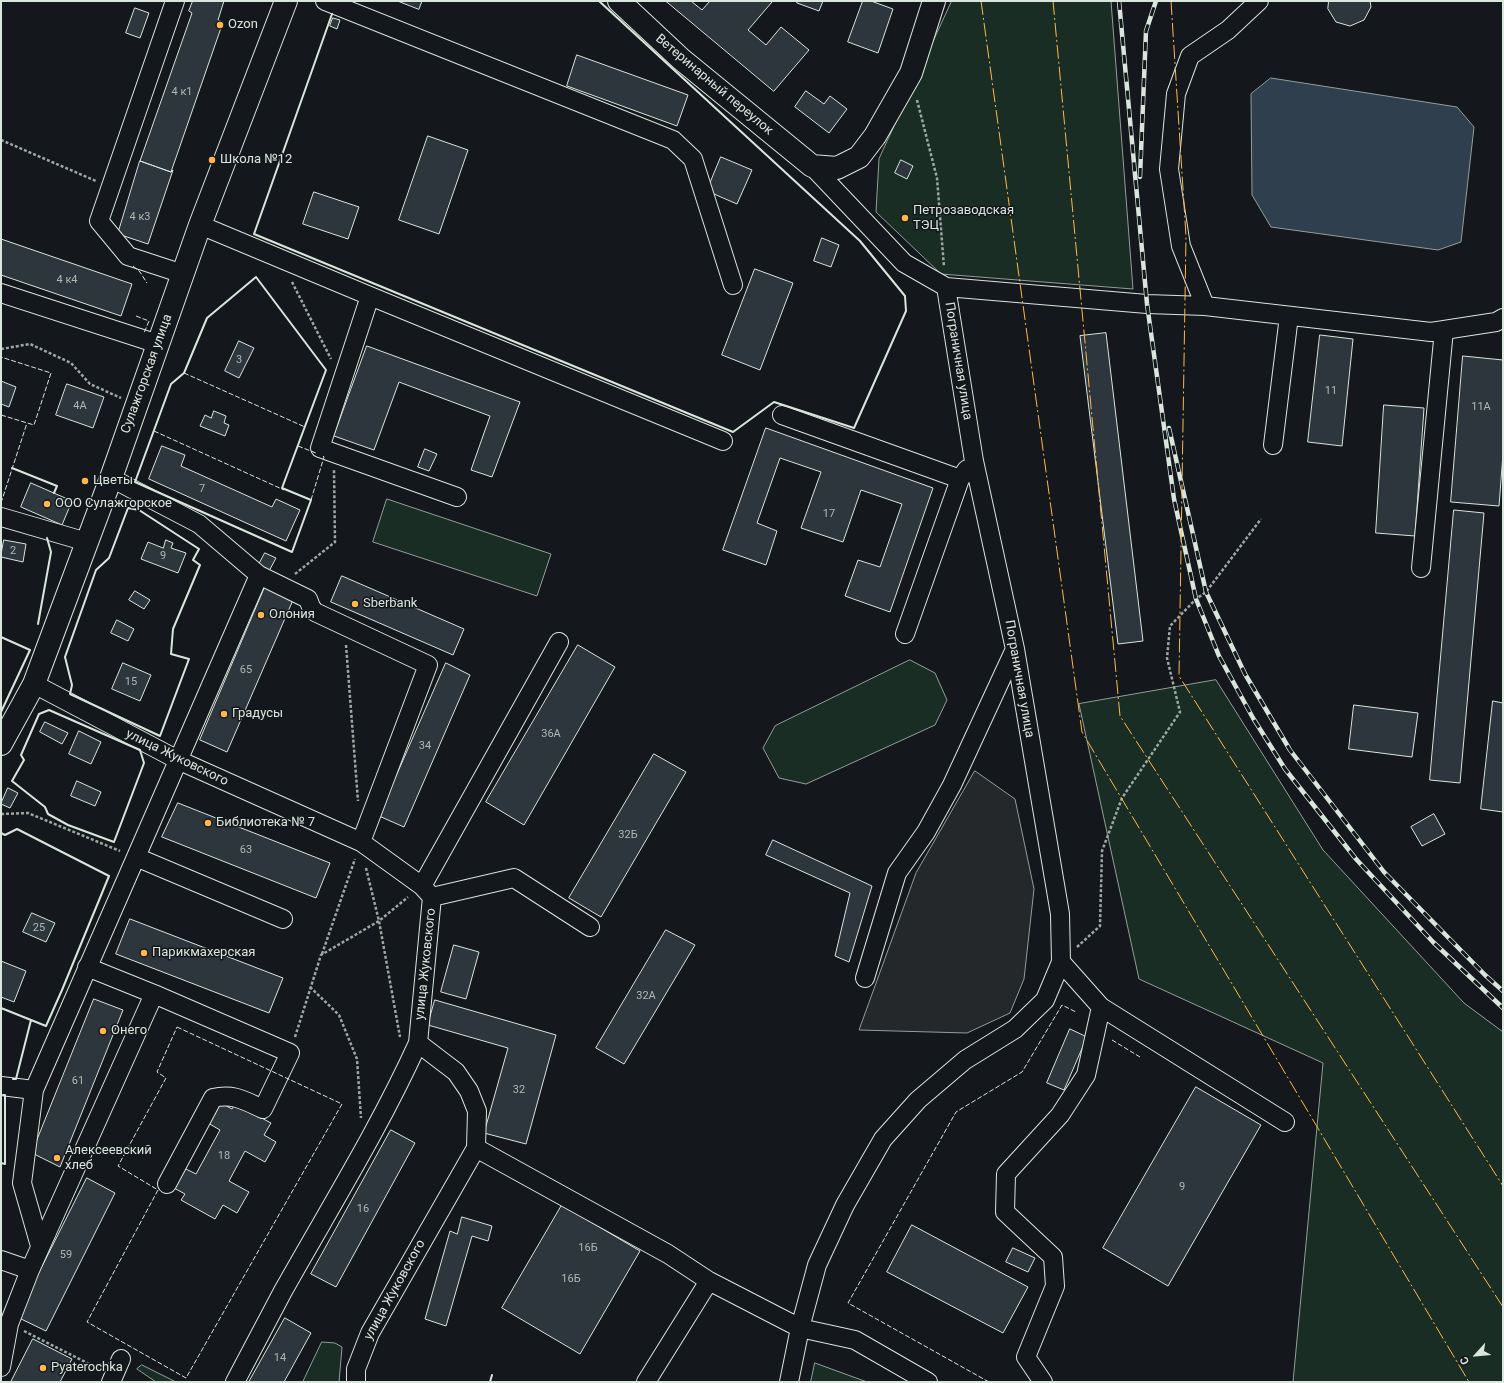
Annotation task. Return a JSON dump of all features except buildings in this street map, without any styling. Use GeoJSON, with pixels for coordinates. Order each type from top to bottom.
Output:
{"type":"FeatureCollection","features":[{"type":"Feature","properties":{"kind":"main road","name":"Сулажгорская улица"},"geometry":{"type":"LineString","coordinates":[[1,744],[34,684],[111,478],[200,225],[286,1]]}},
{"type":"Feature","properties":{"kind":"main road","name":"Ветеринарный переулок"},"geometry":{"type":"LineString","coordinates":[[619,1],[681,59],[812,166]]}},
{"type":"Feature","properties":{"kind":"main road"},"geometry":{"type":"LineString","coordinates":[[812,166],[837,168],[859,157],[875,136],[911,73],[934,1]]}},
{"type":"Feature","properties":{"kind":"street"},"geometry":{"type":"LineString","coordinates":[[175,1],[99,222],[128,256],[184,274]]}},
{"type":"Feature","properties":{"kind":"street"},"geometry":{"type":"LineString","coordinates":[[325,1],[673,140],[693,159],[733,285]]}},
{"type":"Feature","properties":{"kind":"street"},"geometry":{"type":"LineString","coordinates":[[1206,306],[1181,246],[1169,169],[1176,94],[1190,56],[1228,30],[1259,1]]}},
{"type":"Feature","properties":{"kind":"street","name":"Пограничная улица"},"geometry":{"type":"LineString","coordinates":[[789,1382],[800,1328],[817,1265],[844,1205],[883,1139],[918,1100],[965,1060],[1015,1029],[1045,1000],[1061,962],[1060,914],[1015,649],[974,461],[946,287],[904,263],[812,166]]}},
{"type":"Feature","properties":{"kind":"street"},"geometry":{"type":"LineString","coordinates":[[200,225],[723,442]]}},
{"type":"Feature","properties":{"kind":"street"},"geometry":{"type":"LineString","coordinates":[[946,287],[1147,304],[1206,306],[1431,332],[1496,322],[1503,318]]}},
{"type":"Feature","properties":{"kind":"street"},"geometry":{"type":"LineString","coordinates":[[1,293],[158,344]]}},
{"type":"Feature","properties":{"kind":"street"},"geometry":{"type":"LineString","coordinates":[[370,296],[320,448],[457,497]]}},
{"type":"Feature","properties":{"kind":"street"},"geometry":{"type":"LineString","coordinates":[[1272,445],[1289,316]]}},
{"type":"Feature","properties":{"kind":"street"},"geometry":{"type":"LineString","coordinates":[[1421,568],[1444,330]]}},
{"type":"Feature","properties":{"kind":"street"},"geometry":{"type":"LineString","coordinates":[[782,416],[960,479]]}},
{"type":"Feature","properties":{"kind":"street"},"geometry":{"type":"LineString","coordinates":[[905,634],[960,479],[974,461]]}},
{"type":"Feature","properties":{"kind":"street"},"geometry":{"type":"LineString","coordinates":[[111,478],[199,524],[259,575],[308,599],[315,612],[428,665],[360,842]]}},
{"type":"Feature","properties":{"kind":"street"},"geometry":{"type":"LineString","coordinates":[[1,517],[87,542]]}},
{"type":"Feature","properties":{"kind":"street"},"geometry":{"type":"LineString","coordinates":[[40,1246],[22,1182],[34,1090],[259,575]]}},
{"type":"Feature","properties":{"kind":"street"},"geometry":{"type":"LineString","coordinates":[[427,892],[559,642]]}},
{"type":"Feature","properties":{"kind":"street"},"geometry":{"type":"LineString","coordinates":[[865,978],[897,873],[926,832],[952,785],[1015,649]]}},
{"type":"Feature","properties":{"kind":"street","name":"улица Жуковского"},"geometry":{"type":"LineString","coordinates":[[34,684],[178,760],[360,842],[427,892],[418,1043],[456,1072],[469,1091],[477,1111],[476,1148],[370,1333],[356,1369],[356,1382]]}},
{"type":"Feature","properties":{"kind":"street"},"geometry":{"type":"LineString","coordinates":[[136,857],[283,919]]}},
{"type":"Feature","properties":{"kind":"street"},"geometry":{"type":"LineString","coordinates":[[427,892],[514,878],[590,927]]}},
{"type":"Feature","properties":{"kind":"street"},"geometry":{"type":"LineString","coordinates":[[1061,962],[1100,1007],[1286,1122]]}},
{"type":"Feature","properties":{"kind":"street"},"geometry":{"type":"LineString","coordinates":[[87,967],[154,994],[290,1053],[263,1109],[236,1097],[224,1095],[213,1098],[166,1184]]}},
{"type":"Feature","properties":{"kind":"street"},"geometry":{"type":"LineString","coordinates":[[1,1367],[9,1324],[30,1270],[154,994]]}},
{"type":"Feature","properties":{"kind":"street"},"geometry":{"type":"LineString","coordinates":[[1043,1382],[1026,1357],[1055,1286],[1052,1257],[1005,1212],[1006,1174],[1060,1115],[1086,1075],[1100,1007]]}},
{"type":"Feature","properties":{"kind":"street"},"geometry":{"type":"LineString","coordinates":[[236,1382],[283,1292],[363,1151],[418,1043]]}},
{"type":"Feature","properties":{"kind":"street"},"geometry":{"type":"LineString","coordinates":[[1,1086],[34,1090]]}},
{"type":"Feature","properties":{"kind":"street"},"geometry":{"type":"LineString","coordinates":[[476,1148],[668,1254],[709,1282],[800,1328],[855,1340],[928,1382]]}},
{"type":"Feature","properties":{"kind":"street"},"geometry":{"type":"LineString","coordinates":[[1,1260],[30,1270]]}},
{"type":"Feature","properties":{"kind":"street"},"geometry":{"type":"LineString","coordinates":[[646,1382],[709,1282]]}},
{"type":"Feature","properties":{"kind":"street"},"geometry":{"type":"LineString","coordinates":[[112,1379],[121,1359]]}},
{"type":"Feature","properties":{"kind":"path"},"geometry":{"type":"LineString","coordinates":[[911,73],[937,178],[946,287]]}},
{"type":"Feature","properties":{"kind":"path"},"geometry":{"type":"LineString","coordinates":[[1,140],[111,188]]}},
{"type":"Feature","properties":{"kind":"path"},"geometry":{"type":"LineString","coordinates":[[280,258],[342,381]]}},
{"type":"Feature","properties":{"kind":"path"},"geometry":{"type":"LineString","coordinates":[[1,349],[30,344],[71,363],[90,384],[136,404]]}},
{"type":"Feature","properties":{"kind":"path"},"geometry":{"type":"LineString","coordinates":[[281,585],[335,542],[334,454]]}},
{"type":"Feature","properties":{"kind":"path"},"geometry":{"type":"LineString","coordinates":[[1061,962],[1100,926],[1102,851],[1122,798],[1180,712],[1167,658],[1170,626],[1196,599],[1206,592],[1261,519]]}},
{"type":"Feature","properties":{"kind":"path"},"geometry":{"type":"LineString","coordinates":[[1,814],[28,813],[136,857]]}},
{"type":"Feature","properties":{"kind":"path"},"geometry":{"type":"LineString","coordinates":[[290,1053],[310,987],[360,842]]}},
{"type":"Feature","properties":{"kind":"path"},"geometry":{"type":"LineString","coordinates":[[321,954],[427,892]]}},
{"type":"Feature","properties":{"kind":"path"},"geometry":{"type":"LineString","coordinates":[[310,987],[339,1015],[357,1060],[361,1121]]}},
{"type":"Feature","properties":{"kind":"path"},"geometry":{"type":"LineString","coordinates":[[9,1324],[112,1379]]}},
{"type":"Feature","properties":{"kind":"green space"},"geometry":{"type":"Polygon","coordinates":[[[952,1],[1111,1],[1133,289],[941,274],[876,212],[879,159],[952,1]]]}},
{"type":"Feature","properties":{"kind":"green space"},"geometry":{"type":"Polygon","coordinates":[[[387,499],[551,554],[537,596],[373,542],[387,499]]]}},
{"type":"Feature","properties":{"kind":"green space"},"geometry":{"type":"Polygon","coordinates":[[[910,660],[935,673],[947,700],[935,725],[806,784],[779,778],[763,748],[775,726],[910,660]]]}},
{"type":"Feature","properties":{"kind":"green space"},"geometry":{"type":"Polygon","coordinates":[[[1216,680],[1323,850],[1464,1003],[1503,1032],[1503,1382],[1293,1382],[1323,1063],[1139,979],[1079,704],[1216,680]]]}},
{"type":"Feature","properties":{"kind":"green space"},"geometry":{"type":"Polygon","coordinates":[[[322,1342],[335,1343],[342,1347],[339,1382],[303,1382],[322,1342]]]}},
{"type":"Feature","properties":{"kind":"green space"},"geometry":{"type":"Polygon","coordinates":[[[815,1363],[867,1382],[811,1382],[815,1363]]]}},
{"type":"Feature","properties":{"kind":"green space"},"geometry":{"type":"Polygon","coordinates":[[[142,1365],[176,1382],[156,1382],[137,1369],[142,1365]]]}},
{"type":"Feature","properties":{"kind":"shaded area"},"geometry":{"type":"Polygon","coordinates":[[[975,771],[1015,799],[1034,889],[1024,979],[1010,1013],[967,1033],[859,1030],[916,873],[975,771]]]}},
{"type":"Feature","properties":{"kind":"water"},"geometry":{"type":"Polygon","coordinates":[[[1271,78],[1457,107],[1474,127],[1461,242],[1438,250],[1271,227],[1252,195],[1251,94],[1271,78]]]}},
{"type":"Feature","properties":{"kind":"railway"},"geometry":{"type":"LineString","coordinates":[[1119,1],[1147,304],[1174,499],[1196,599],[1219,656],[1253,718],[1285,769],[1356,859],[1433,942],[1503,1008]]}},
{"type":"Feature","properties":{"kind":"railway"},"geometry":{"type":"LineString","coordinates":[[1140,177],[1146,31],[1156,1]]}},
{"type":"Feature","properties":{"kind":"railway"},"geometry":{"type":"LineString","coordinates":[[1169,428],[1206,592],[1245,674],[1290,750],[1384,872],[1485,975],[1503,991]]}},
{"type":"Feature","properties":{"kind":"fence"},"geometry":{"type":"LineString","coordinates":[[133,266],[140,272],[147,283]]}},
{"type":"Feature","properties":{"kind":"fence"},"geometry":{"type":"LineString","coordinates":[[136,316],[149,321],[144,333]]}},
{"type":"Feature","properties":{"kind":"fence"},"geometry":{"type":"LineString","coordinates":[[1,357],[51,373],[34,425],[1,415]]}},
{"type":"Feature","properties":{"kind":"fence"},"geometry":{"type":"LineString","coordinates":[[184,373],[305,427]]}},
{"type":"Feature","properties":{"kind":"fence"},"geometry":{"type":"LineString","coordinates":[[1,503],[27,423]]}},
{"type":"Feature","properties":{"kind":"fence"},"geometry":{"type":"LineString","coordinates":[[154,431],[284,490],[282,488]]}},
{"type":"Feature","properties":{"kind":"fence"},"geometry":{"type":"LineString","coordinates":[[298,446],[316,453]]}},
{"type":"Feature","properties":{"kind":"fence"},"geometry":{"type":"LineString","coordinates":[[311,500],[324,457],[323,456]]}},
{"type":"Feature","properties":{"kind":"fence"},"geometry":{"type":"LineString","coordinates":[[989,1382],[848,1303],[956,1112],[1022,1072],[1062,1005],[1076,1012]]}},
{"type":"Feature","properties":{"kind":"fence"},"geometry":{"type":"LineString","coordinates":[[177,1027],[342,1104],[186,1378],[87,1322],[158,1190],[118,1166],[166,1078],[157,1072],[177,1027]]}},
{"type":"Feature","properties":{"kind":"fence"},"geometry":{"type":"LineString","coordinates":[[1112,1040],[1140,1057]]}},
{"type":"Feature","properties":{"kind":"wall"},"geometry":{"type":"LineString","coordinates":[[332,14],[254,234],[733,432],[774,402],[854,428],[906,311],[905,296],[860,241],[599,1]]}},
{"type":"Feature","properties":{"kind":"wall"},"geometry":{"type":"LineString","coordinates":[[256,277],[326,370],[282,488],[311,500],[292,552],[135,482],[171,384],[184,373],[207,318],[256,277]]}},
{"type":"Feature","properties":{"kind":"wall"},"geometry":{"type":"LineString","coordinates":[[12,468],[57,486],[54,493]]}},
{"type":"Feature","properties":{"kind":"wall"},"geometry":{"type":"LineString","coordinates":[[128,508],[139,510],[199,549],[193,560],[200,565],[173,629],[171,654],[189,659],[160,736],[70,694],[72,685],[65,657],[96,570],[109,558],[128,508]]}},
{"type":"Feature","properties":{"kind":"wall"},"geometry":{"type":"LineString","coordinates":[[38,624],[51,552],[47,538]]}},
{"type":"Feature","properties":{"kind":"wall"},"geometry":{"type":"LineString","coordinates":[[1,637],[30,650],[1,712]]}},
{"type":"Feature","properties":{"kind":"wall"},"geometry":{"type":"LineString","coordinates":[[49,710],[140,750],[144,763],[114,842],[68,825],[48,814],[45,807],[12,781],[24,760],[21,755],[39,714],[49,710]]}},
{"type":"Feature","properties":{"kind":"wall"},"geometry":{"type":"LineString","coordinates":[[1,833],[5,835],[17,829],[109,876],[46,1026],[1,1008]]}},
{"type":"Feature","properties":{"kind":"wall"},"geometry":{"type":"LineString","coordinates":[[13,1079],[16,1079],[31,1020]]}},
{"type":"Feature","properties":{"kind":"wall"},"geometry":{"type":"LineString","coordinates":[[1,1163],[5,1164],[5,1095],[3,1095]]}},
{"type":"Feature","properties":{"kind":"wall"},"geometry":{"type":"LineString","coordinates":[[490,1382],[492,1375]]}},
{"type":"Feature","properties":{"kind":"power"},"geometry":{"type":"LineString","coordinates":[[981,1],[1082,732],[1469,1382]]}},
{"type":"Feature","properties":{"kind":"power"},"geometry":{"type":"LineString","coordinates":[[1053,1],[1120,716],[1503,1307]]}},
{"type":"Feature","properties":{"kind":"power"},"geometry":{"type":"LineString","coordinates":[[1171,1],[1186,236],[1179,676],[1503,1186]]}},
{"type":"Feature","properties":{"kind":"place","name":"Ozon"},"geometry":{"type":"Point","coordinates":[220,25]}},
{"type":"Feature","properties":{"kind":"place","name":"Школа №12"},"geometry":{"type":"Point","coordinates":[212,160]}},
{"type":"Feature","properties":{"kind":"place","name":"Петрозаводская ТЭЦ"},"geometry":{"type":"Point","coordinates":[905,218]}},
{"type":"Feature","properties":{"kind":"place","name":"Цветы"},"geometry":{"type":"Point","coordinates":[85,481]}},
{"type":"Feature","properties":{"kind":"place","name":"ООО Сулажгорское"},"geometry":{"type":"Point","coordinates":[47,504]}},
{"type":"Feature","properties":{"kind":"place","name":"Sberbank"},"geometry":{"type":"Point","coordinates":[355,604]}},
{"type":"Feature","properties":{"kind":"place","name":"Олония"},"geometry":{"type":"Point","coordinates":[261,615]}},
{"type":"Feature","properties":{"kind":"place","name":"Градусы"},"geometry":{"type":"Point","coordinates":[224,714]}},
{"type":"Feature","properties":{"kind":"place","name":"Библиотека № 7"},"geometry":{"type":"Point","coordinates":[208,823]}},
{"type":"Feature","properties":{"kind":"place","name":"Парикмахерская"},"geometry":{"type":"Point","coordinates":[144,953]}},
{"type":"Feature","properties":{"kind":"place","name":"Онего"},"geometry":{"type":"Point","coordinates":[103,1031]}},
{"type":"Feature","properties":{"kind":"place","name":"Алексеевский хлеб"},"geometry":{"type":"Point","coordinates":[57,1158]}},
{"type":"Feature","properties":{"kind":"place","name":"Pyaterochka"},"geometry":{"type":"Point","coordinates":[43,1368]}}]}
